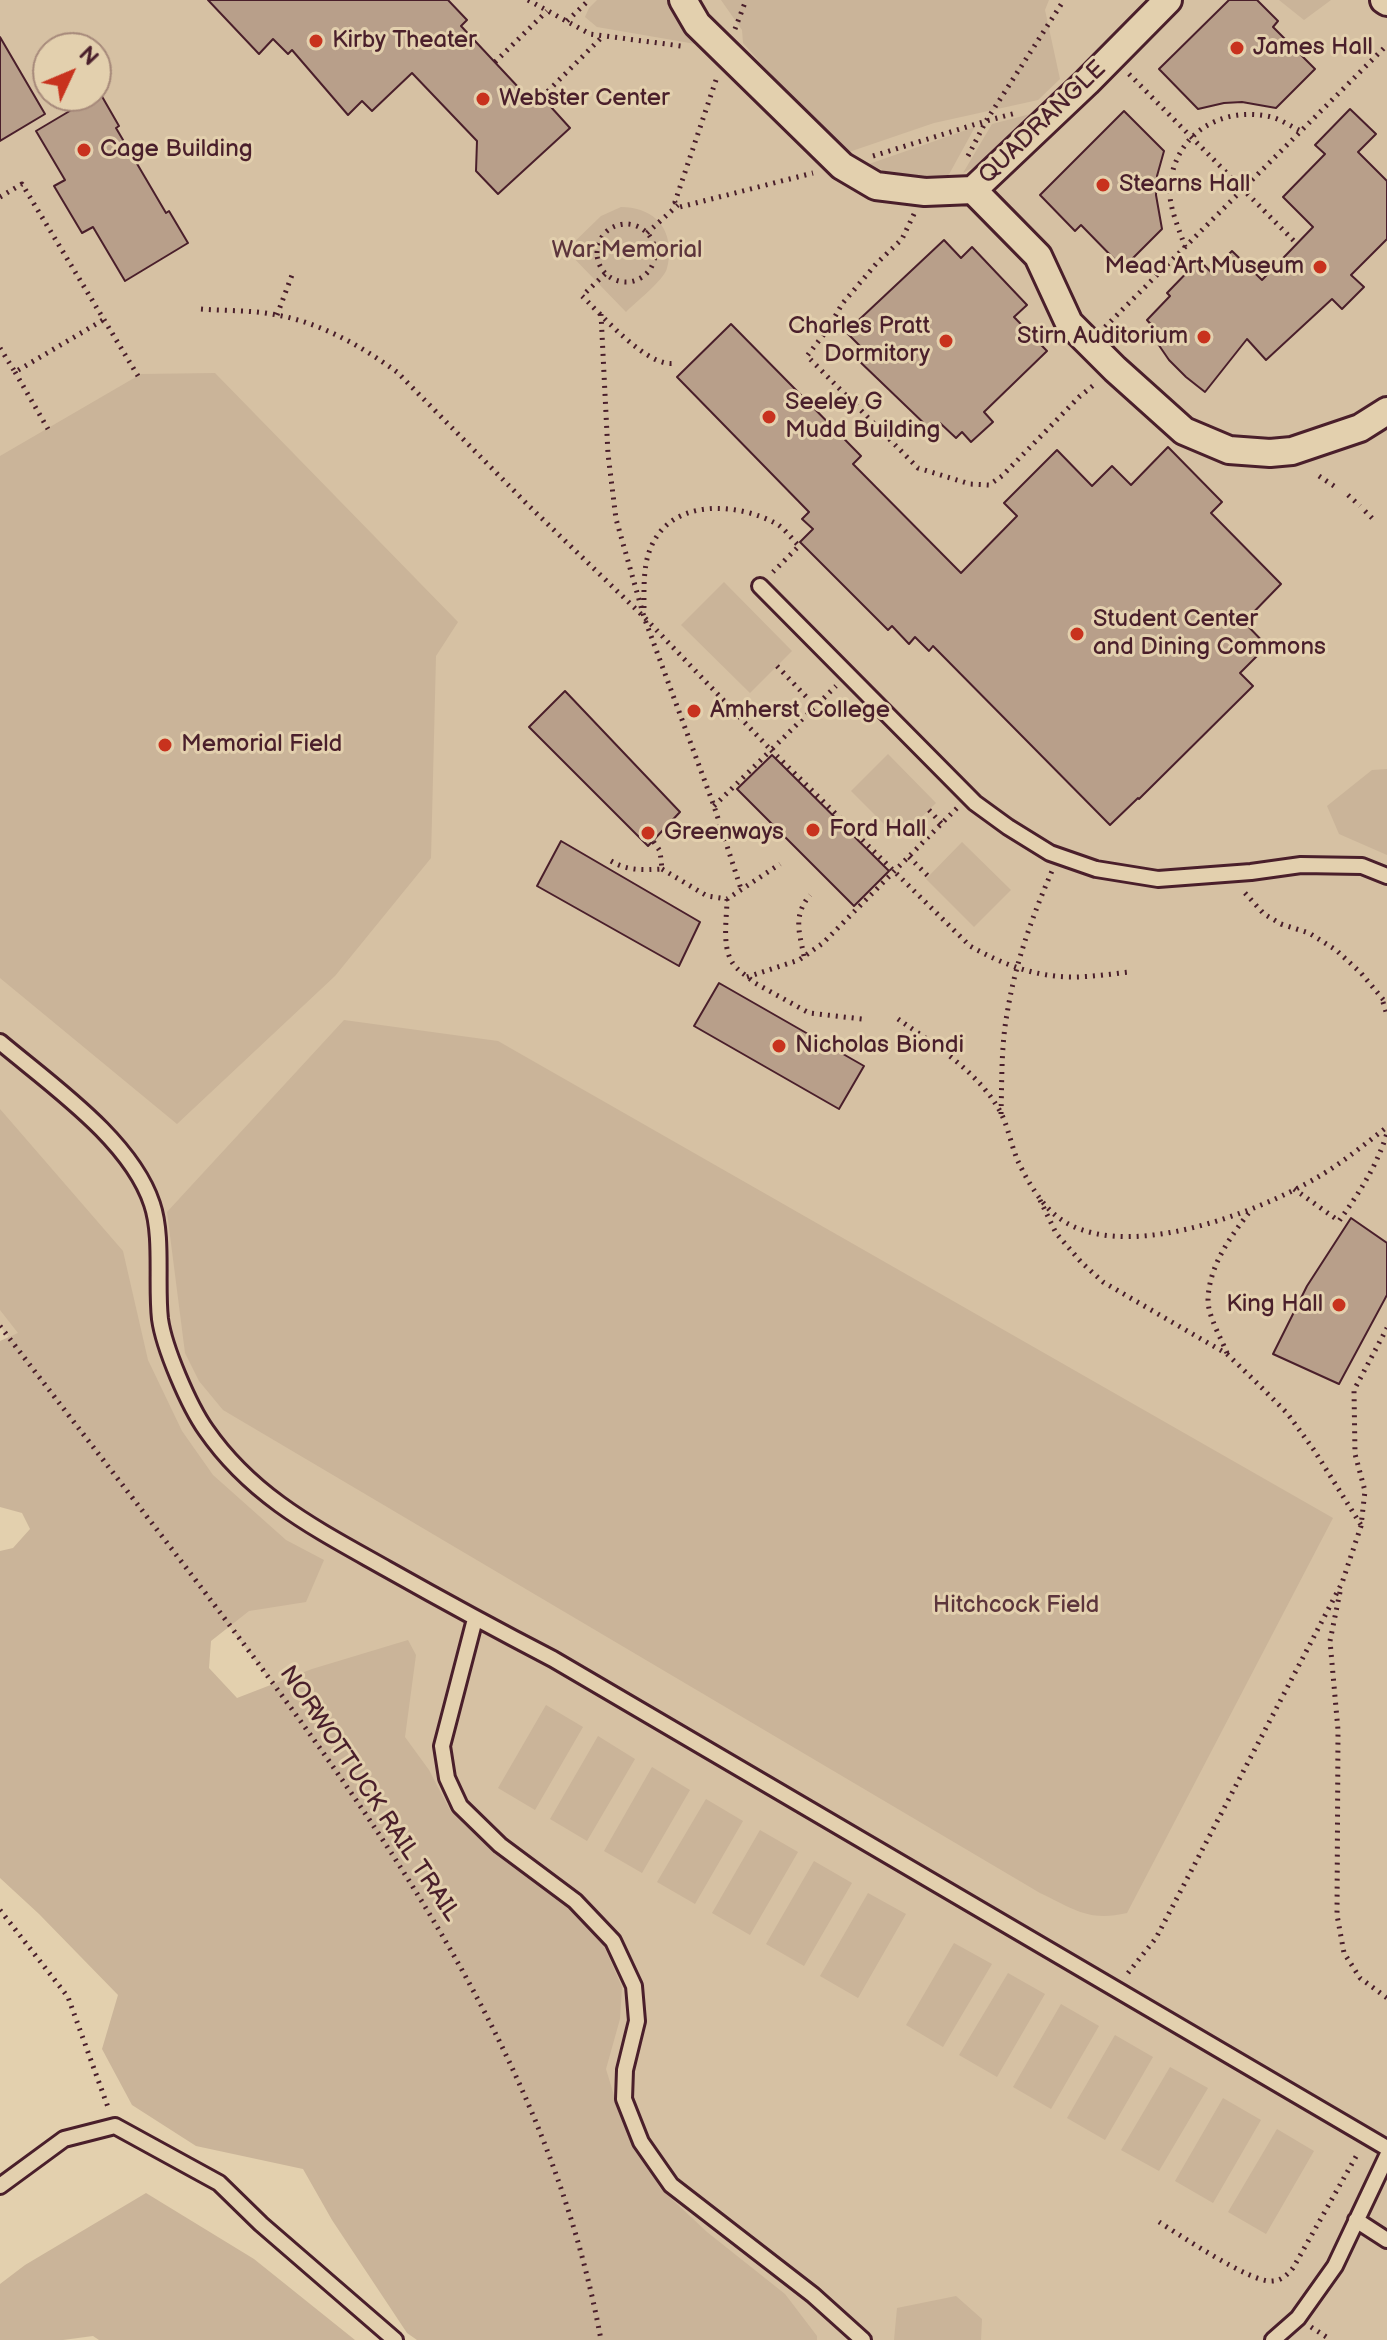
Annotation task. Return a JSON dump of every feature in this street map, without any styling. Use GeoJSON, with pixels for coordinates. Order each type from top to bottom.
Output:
{"type":"FeatureCollection","features":[{"type":"Feature","properties":{"kind":"street","name":"QUADRANGLE"},"geometry":{"type":"LineString","coordinates":[[683,0],[697,24],[842,166],[876,186],[925,192],[962,190],[1112,56],[1168,0]]}},
{"type":"Feature","properties":{"kind":"street"},"geometry":{"type":"LineString","coordinates":[[962,190],[1038,256],[1069,323],[1184,431],[1229,450],[1292,451],[1360,428],[1387,411]]}},
{"type":"Feature","properties":{"kind":"lane"},"geometry":{"type":"LineString","coordinates":[[760,586],[975,803],[1050,853],[1096,869],[1158,879],[1301,865],[1362,866],[1387,876]]}},
{"type":"Feature","properties":{"kind":"lane"},"geometry":{"type":"LineString","coordinates":[[0,1042],[107,1134],[139,1172],[154,1207],[160,1320],[184,1391],[205,1429],[238,1470],[277,1504],[475,1619],[567,1667],[1387,2148]]}},
{"type":"Feature","properties":{"kind":"lane"},"geometry":{"type":"LineString","coordinates":[[475,1619],[442,1746],[447,1778],[460,1806],[500,1845],[575,1901],[613,1941],[634,1986],[637,2021],[625,2070],[624,2099],[641,2142],[671,2185],[813,2295],[863,2340]]}},
{"type":"Feature","properties":{"kind":"lane"},"geometry":{"type":"LineString","coordinates":[[0,2186],[64,2139],[115,2126],[219,2183],[261,2224],[395,2340]]}},
{"type":"Feature","properties":{"kind":"lane"},"geometry":{"type":"LineString","coordinates":[[1273,2340],[1298,2318],[1335,2266],[1387,2156]]}},
{"type":"Feature","properties":{"kind":"lane"},"geometry":{"type":"LineString","coordinates":[[1356,2220],[1387,2240]]}},
{"type":"Feature","properties":{"kind":"path"},"geometry":{"type":"LineString","coordinates":[[528,0],[590,34],[726,52]]}},
{"type":"Feature","properties":{"kind":"path"},"geometry":{"type":"LineString","coordinates":[[567,21],[589,0]]}},
{"type":"Feature","properties":{"kind":"path"},"geometry":{"type":"LineString","coordinates":[[962,190],[986,121],[1064,0]]}},
{"type":"Feature","properties":{"kind":"path"},"geometry":{"type":"LineString","coordinates":[[495,62],[547,11]]}},
{"type":"Feature","properties":{"kind":"path"},"geometry":{"type":"LineString","coordinates":[[542,97],[603,36]]}},
{"type":"Feature","properties":{"kind":"path"},"geometry":{"type":"LineString","coordinates":[[1089,343],[1387,45]]}},
{"type":"Feature","properties":{"kind":"path"},"geometry":{"type":"LineString","coordinates":[[1112,56],[1297,244]]}},
{"type":"Feature","properties":{"kind":"path"},"geometry":{"type":"LineString","coordinates":[[1185,247],[1169,189],[1175,162],[1191,136],[1206,125],[1251,114],[1271,116],[1301,131]]}},
{"type":"Feature","properties":{"kind":"path"},"geometry":{"type":"LineString","coordinates":[[0,197],[22,184],[138,376]]}},
{"type":"Feature","properties":{"kind":"path"},"geometry":{"type":"LineString","coordinates":[[925,192],[902,239],[842,304],[807,356],[918,468],[970,484],[989,485],[1002,476],[1079,397],[1115,369]]}},
{"type":"Feature","properties":{"kind":"path"},"geometry":{"type":"LineString","coordinates":[[647,233],[678,205]]}},
{"type":"Feature","properties":{"kind":"path"},"geometry":{"type":"LineString","coordinates":[[622,224],[647,233],[655,251],[650,271],[633,282],[623,283],[605,274],[600,267],[597,249],[606,232],[622,224]]}},
{"type":"Feature","properties":{"kind":"path"},"geometry":{"type":"LineString","coordinates":[[605,274],[582,296],[633,344],[656,361],[668,365],[676,363]]}},
{"type":"Feature","properties":{"kind":"path"},"geometry":{"type":"LineString","coordinates":[[277,315],[292,275]]}},
{"type":"Feature","properties":{"kind":"path"},"geometry":{"type":"LineString","coordinates":[[201,309],[277,315],[316,326],[345,339],[397,372],[970,946],[995,961],[1032,973],[1073,977],[1130,972]]}},
{"type":"Feature","properties":{"kind":"path"},"geometry":{"type":"LineString","coordinates":[[601,314],[608,454],[616,519],[644,617],[714,806],[741,889]]}},
{"type":"Feature","properties":{"kind":"path"},"geometry":{"type":"LineString","coordinates":[[15,372],[103,320]]}},
{"type":"Feature","properties":{"kind":"path"},"geometry":{"type":"LineString","coordinates":[[0,348],[48,429]]}},
{"type":"Feature","properties":{"kind":"path"},"geometry":{"type":"LineString","coordinates":[[1319,476],[1334,486]]}},
{"type":"Feature","properties":{"kind":"path"},"geometry":{"type":"LineString","coordinates":[[1348,495],[1376,522]]}},
{"type":"Feature","properties":{"kind":"path"},"geometry":{"type":"LineString","coordinates":[[644,617],[645,579],[651,546],[662,529],[691,511],[716,508],[750,514],[779,525],[799,546],[760,586]]}},
{"type":"Feature","properties":{"kind":"path"},"geometry":{"type":"LineString","coordinates":[[777,666],[815,706]]}},
{"type":"Feature","properties":{"kind":"path"},"geometry":{"type":"LineString","coordinates":[[714,806],[848,674]]}},
{"type":"Feature","properties":{"kind":"path"},"geometry":{"type":"LineString","coordinates":[[929,810],[942,824]]}},
{"type":"Feature","properties":{"kind":"path"},"geometry":{"type":"LineString","coordinates":[[747,977],[780,968],[823,943],[955,811]]}},
{"type":"Feature","properties":{"kind":"path"},"geometry":{"type":"LineString","coordinates":[[653,841],[660,851],[662,869]]}},
{"type":"Feature","properties":{"kind":"path"},"geometry":{"type":"LineString","coordinates":[[909,857],[928,876]]}},
{"type":"Feature","properties":{"kind":"path"},"geometry":{"type":"LineString","coordinates":[[611,861],[636,871],[662,869],[707,896],[727,899],[780,864]]}},
{"type":"Feature","properties":{"kind":"path"},"geometry":{"type":"LineString","coordinates":[[1245,893],[1264,914],[1281,924],[1309,933],[1336,950],[1387,1004]]}},
{"type":"Feature","properties":{"kind":"path"},"geometry":{"type":"LineString","coordinates":[[804,956],[797,918],[810,895]]}},
{"type":"Feature","properties":{"kind":"path"},"geometry":{"type":"LineString","coordinates":[[1001,1114],[1006,1016],[1016,968],[1041,897]]}},
{"type":"Feature","properties":{"kind":"path"},"geometry":{"type":"LineString","coordinates":[[727,899],[727,951],[732,963],[747,977],[809,1013],[862,1019]]}},
{"type":"Feature","properties":{"kind":"path"},"geometry":{"type":"LineString","coordinates":[[1380,994],[1387,1015]]}},
{"type":"Feature","properties":{"kind":"path"},"geometry":{"type":"LineString","coordinates":[[898,1019],[961,1066],[985,1090],[1001,1114],[1018,1161],[1056,1233],[1081,1262],[1103,1282],[1227,1354],[1287,1413],[1361,1526]]}},
{"type":"Feature","properties":{"kind":"path"},"geometry":{"type":"LineString","coordinates":[[1037,1193],[1055,1215],[1102,1236],[1128,1238],[1202,1226],[1252,1209],[1317,1178],[1387,1130]]}},
{"type":"Feature","properties":{"kind":"path"},"geometry":{"type":"LineString","coordinates":[[1294,1189],[1339,1221],[1367,1181],[1381,1153],[1387,1130]]}},
{"type":"Feature","properties":{"kind":"path"},"geometry":{"type":"LineString","coordinates":[[1227,1354],[1208,1302],[1214,1268],[1231,1236],[1252,1209]]}},
{"type":"Feature","properties":{"kind":"path","name":"NORWOTTUCK RAIL TRAIL"},"geometry":{"type":"LineString","coordinates":[[0,1326],[301,1721],[367,1816],[455,1955],[500,2041],[553,2164],[576,2234],[601,2340]]}},
{"type":"Feature","properties":{"kind":"path"},"geometry":{"type":"LineString","coordinates":[[1387,1328],[1354,1390],[1355,1454],[1365,1491],[1361,1526],[1342,1583],[1330,1641],[1338,1730],[1337,1915],[1344,1953],[1360,1978],[1387,1998]]}},
{"type":"Feature","properties":{"kind":"path"},"geometry":{"type":"LineString","coordinates":[[1115,1990],[1156,1938],[1342,1583]]}},
{"type":"Feature","properties":{"kind":"path"},"geometry":{"type":"LineString","coordinates":[[0,1910],[68,1997],[115,2126]]}},
{"type":"Feature","properties":{"kind":"path"},"geometry":{"type":"LineString","coordinates":[[1159,2222],[1252,2277],[1274,2282],[1285,2277],[1293,2268],[1367,2136]]}},
{"type":"Feature","properties":{"kind":"shaded area","name":"Amherst College"},"geometry":{"type":"Polygon","coordinates":[[[0,0],[1387,0],[1387,2340],[601,2340],[301,1721],[0,1326],[0,0]]]}},
{"type":"Feature","properties":{"kind":"green space"},"geometry":{"type":"Polygon","coordinates":[[[597,0],[674,0],[713,47],[597,27],[585,17],[597,0]]]}},
{"type":"Feature","properties":{"kind":"green space"},"geometry":{"type":"Polygon","coordinates":[[[721,0],[1049,0],[1045,10],[1060,79],[1038,100],[934,123],[849,152],[827,137],[743,43],[742,30],[721,0]]]}},
{"type":"Feature","properties":{"kind":"green space"},"geometry":{"type":"Polygon","coordinates":[[[1279,0],[1331,0],[1304,20],[1279,0]]]}},
{"type":"Feature","properties":{"kind":"green space"},"geometry":{"type":"Polygon","coordinates":[[[1042,111],[985,161],[963,173],[992,124],[1042,111]]]}},
{"type":"Feature","properties":{"kind":"green space"},"geometry":{"type":"Polygon","coordinates":[[[975,127],[947,178],[907,177],[869,164],[975,127]]]}},
{"type":"Feature","properties":{"kind":"green space","name":"War Memorial"},"geometry":{"type":"Polygon","coordinates":[[[621,207],[640,210],[656,219],[666,233],[669,253],[663,276],[626,312],[566,250],[601,216],[621,207]]]}},
{"type":"Feature","properties":{"kind":"green space","name":"Memorial Field"},"geometry":{"type":"Polygon","coordinates":[[[215,373],[458,622],[436,656],[431,858],[335,976],[177,1124],[0,978],[0,456],[141,374],[215,373]]]}},
{"type":"Feature","properties":{"kind":"green space"},"geometry":{"type":"Polygon","coordinates":[[[724,582],[792,651],[750,693],[681,625],[724,582]]]}},
{"type":"Feature","properties":{"kind":"green space"},"geometry":{"type":"Polygon","coordinates":[[[888,754],[936,803],[899,839],[851,791],[888,754]]]}},
{"type":"Feature","properties":{"kind":"green space"},"geometry":{"type":"Polygon","coordinates":[[[1387,769],[1387,855],[1339,834],[1327,806],[1372,770],[1387,769]]]}},
{"type":"Feature","properties":{"kind":"green space"},"geometry":{"type":"Polygon","coordinates":[[[962,842],[1011,890],[974,927],[926,879],[962,842]]]}},
{"type":"Feature","properties":{"kind":"green space","name":"Hitchcock Field"},"geometry":{"type":"Polygon","coordinates":[[[344,1020],[498,1041],[1333,1518],[1127,1913],[1091,1915],[1040,1893],[223,1410],[199,1381],[185,1353],[167,1212],[344,1020]]]}},
{"type":"Feature","properties":{"kind":"green space"},"geometry":{"type":"Polygon","coordinates":[[[0,1109],[123,1251],[148,1360],[182,1431],[213,1475],[286,1540],[324,1560],[306,1602],[249,1611],[211,1641],[209,1668],[237,1698],[312,1669],[408,1640],[416,1655],[405,1737],[429,1770],[451,1812],[467,1827],[561,1892],[603,1944],[622,1987],[620,2019],[606,2069],[619,2112],[660,2188],[707,2232],[785,2294],[817,2340],[417,2340],[407,2333],[332,2220],[303,2169],[196,2146],[132,2105],[102,2049],[118,1995],[0,1878],[0,1551],[13,1548],[30,1529],[22,1513],[0,1507],[0,1341],[18,1333],[0,1310],[0,1109]]]}},
{"type":"Feature","properties":{"kind":"green space"},"geometry":{"type":"Polygon","coordinates":[[[546,1705],[583,1727],[535,1810],[498,1788],[546,1705]]]}},
{"type":"Feature","properties":{"kind":"green space"},"geometry":{"type":"Polygon","coordinates":[[[598,1736],[635,1759],[587,1841],[550,1819],[598,1736]]]}},
{"type":"Feature","properties":{"kind":"green space"},"geometry":{"type":"Polygon","coordinates":[[[652,1767],[690,1790],[642,1873],[604,1851],[652,1767]]]}},
{"type":"Feature","properties":{"kind":"green space"},"geometry":{"type":"Polygon","coordinates":[[[706,1799],[743,1821],[695,1904],[657,1882],[706,1799]]]}},
{"type":"Feature","properties":{"kind":"green space"},"geometry":{"type":"Polygon","coordinates":[[[760,1830],[798,1852],[750,1935],[712,1913],[760,1830]]]}},
{"type":"Feature","properties":{"kind":"green space"},"geometry":{"type":"Polygon","coordinates":[[[814,1861],[852,1883],[804,1966],[766,1944],[814,1861]]]}},
{"type":"Feature","properties":{"kind":"green space"},"geometry":{"type":"Polygon","coordinates":[[[868,1893],[906,1914],[858,1998],[820,1976],[868,1893]]]}},
{"type":"Feature","properties":{"kind":"green space"},"geometry":{"type":"Polygon","coordinates":[[[954,1943],[992,1964],[943,2047],[906,2025],[954,1943]]]}},
{"type":"Feature","properties":{"kind":"green space"},"geometry":{"type":"Polygon","coordinates":[[[1008,1973],[1045,1994],[997,2077],[959,2055],[1008,1973]]]}},
{"type":"Feature","properties":{"kind":"green space"},"geometry":{"type":"Polygon","coordinates":[[[1061,2004],[1099,2026],[1051,2109],[1013,2087],[1061,2004]]]}},
{"type":"Feature","properties":{"kind":"green space"},"geometry":{"type":"Polygon","coordinates":[[[1115,2035],[1153,2057],[1105,2140],[1067,2118],[1115,2035]]]}},
{"type":"Feature","properties":{"kind":"green space"},"geometry":{"type":"Polygon","coordinates":[[[1170,2067],[1208,2088],[1159,2171],[1121,2150],[1170,2067]]]}},
{"type":"Feature","properties":{"kind":"green space"},"geometry":{"type":"Polygon","coordinates":[[[1223,2098],[1261,2120],[1213,2203],[1175,2181],[1223,2098]]]}},
{"type":"Feature","properties":{"kind":"green space"},"geometry":{"type":"Polygon","coordinates":[[[1277,2129],[1314,2151],[1266,2234],[1228,2212],[1277,2129]]]}},
{"type":"Feature","properties":{"kind":"green space"},"geometry":{"type":"Polygon","coordinates":[[[146,2193],[254,2259],[355,2340],[99,2340],[93,2336],[63,2340],[0,2340],[0,2284],[25,2265],[146,2193]]]}},
{"type":"Feature","properties":{"kind":"green space"},"geometry":{"type":"Polygon","coordinates":[[[956,2296],[982,2319],[981,2340],[894,2340],[897,2308],[956,2296]]]}},
{"type":"Feature","properties":{"kind":"building","name":"Webster Center"},"geometry":{"type":"Polygon","coordinates":[[[208,0],[448,0],[467,20],[461,26],[533,103],[541,96],[570,128],[498,194],[476,171],[477,141],[412,73],[372,111],[362,101],[348,115],[292,50],[288,54],[273,39],[259,54],[208,0]]]}},
{"type":"Feature","properties":{"kind":"building","name":"James Hall"},"geometry":{"type":"Polygon","coordinates":[[[1229,0],[1257,0],[1278,21],[1273,27],[1315,69],[1276,108],[1242,102],[1198,109],[1159,69],[1229,0]]]}},
{"type":"Feature","properties":{"kind":"building"},"geometry":{"type":"Polygon","coordinates":[[[0,37],[32,92],[32,112],[45,114],[0,141],[0,37]]]}},
{"type":"Feature","properties":{"kind":"building"},"geometry":{"type":"Polygon","coordinates":[[[1350,109],[1376,134],[1358,152],[1387,181],[1387,239],[1351,275],[1364,287],[1342,309],[1332,299],[1266,360],[1247,339],[1205,392],[1169,360],[1156,341],[1162,337],[1147,320],[1170,296],[1167,293],[1199,260],[1211,272],[1232,251],[1262,280],[1313,227],[1283,197],[1325,154],[1315,145],[1350,109]]]}},
{"type":"Feature","properties":{"kind":"building","name":"Stearns Hall"},"geometry":{"type":"Polygon","coordinates":[[[1124,111],[1164,151],[1157,176],[1156,195],[1162,229],[1123,268],[1081,225],[1075,231],[1040,195],[1124,111]]]}},
{"type":"Feature","properties":{"kind":"building","name":"Cage Building"},"geometry":{"type":"Polygon","coordinates":[[[68,112],[111,112],[119,126],[116,128],[166,213],[169,211],[188,243],[125,281],[93,227],[82,233],[54,186],[65,180],[36,131],[68,112]]]}},
{"type":"Feature","properties":{"kind":"building","name":"Charles Pratt Dormitory"},"geometry":{"type":"Polygon","coordinates":[[[944,240],[961,258],[972,247],[1027,305],[1014,317],[1047,351],[984,412],[993,422],[971,442],[962,432],[956,438],[940,423],[932,431],[856,358],[864,350],[846,332],[944,240]]]}},
{"type":"Feature","properties":{"kind":"building","name":"Student Center and Dining Commons"},"geometry":{"type":"Polygon","coordinates":[[[731,324],[861,456],[853,464],[961,573],[1017,516],[1004,503],[1057,450],[1092,486],[1112,466],[1131,485],[1168,447],[1222,502],[1211,513],[1281,584],[1244,622],[1267,646],[1240,673],[1253,686],[1110,825],[933,646],[929,651],[915,637],[909,644],[892,626],[888,630],[800,542],[813,529],[802,519],[809,512],[677,377],[731,324]]]}},
{"type":"Feature","properties":{"kind":"building"},"geometry":{"type":"Polygon","coordinates":[[[565,691],[680,812],[648,846],[529,727],[565,691]]]}},
{"type":"Feature","properties":{"kind":"building","name":"Ford Hall"},"geometry":{"type":"Polygon","coordinates":[[[772,755],[889,871],[854,906],[737,789],[772,755]]]}},
{"type":"Feature","properties":{"kind":"building"},"geometry":{"type":"Polygon","coordinates":[[[561,841],[700,922],[679,966],[537,886],[561,841]]]}},
{"type":"Feature","properties":{"kind":"building","name":"Nicholas Biondi"},"geometry":{"type":"Polygon","coordinates":[[[719,983],[864,1066],[839,1109],[694,1026],[719,983]]]}},
{"type":"Feature","properties":{"kind":"building","name":"King Hall"},"geometry":{"type":"Polygon","coordinates":[[[1351,1218],[1387,1243],[1387,1295],[1339,1384],[1273,1354],[1307,1286],[1351,1218]]]}},
{"type":"Feature","properties":{"kind":"place","name":"Kirby Theater"},"geometry":{"type":"Point","coordinates":[316,41]}},
{"type":"Feature","properties":{"kind":"place","name":"James Hall"},"geometry":{"type":"Point","coordinates":[1237,48]}},
{"type":"Feature","properties":{"kind":"place","name":"Webster Center"},"geometry":{"type":"Point","coordinates":[483,99]}},
{"type":"Feature","properties":{"kind":"place","name":"Cage Building"},"geometry":{"type":"Point","coordinates":[84,150]}},
{"type":"Feature","properties":{"kind":"place","name":"Stearns Hall"},"geometry":{"type":"Point","coordinates":[1103,185]}},
{"type":"Feature","properties":{"kind":"place","name":"Mead Art Museum"},"geometry":{"type":"Point","coordinates":[1320,267]}},
{"type":"Feature","properties":{"kind":"place","name":"Stirn Auditorium"},"geometry":{"type":"Point","coordinates":[1204,337]}},
{"type":"Feature","properties":{"kind":"place","name":"Charles Pratt Dormitory"},"geometry":{"type":"Point","coordinates":[946,341]}},
{"type":"Feature","properties":{"kind":"place","name":"Seeley G Mudd Building"},"geometry":{"type":"Point","coordinates":[769,417]}},
{"type":"Feature","properties":{"kind":"place","name":"Student Center and Dining Commons"},"geometry":{"type":"Point","coordinates":[1077,634]}},
{"type":"Feature","properties":{"kind":"place","name":"Amherst College"},"geometry":{"type":"Point","coordinates":[694,711]}},
{"type":"Feature","properties":{"kind":"place","name":"Memorial Field"},"geometry":{"type":"Point","coordinates":[165,745]}},
{"type":"Feature","properties":{"kind":"place","name":"Ford Hall"},"geometry":{"type":"Point","coordinates":[813,830]}},
{"type":"Feature","properties":{"kind":"place","name":"Greenways"},"geometry":{"type":"Point","coordinates":[648,833]}},
{"type":"Feature","properties":{"kind":"place","name":"Nicholas Biondi"},"geometry":{"type":"Point","coordinates":[779,1046]}},
{"type":"Feature","properties":{"kind":"place","name":"King Hall"},"geometry":{"type":"Point","coordinates":[1339,1305]}}]}
